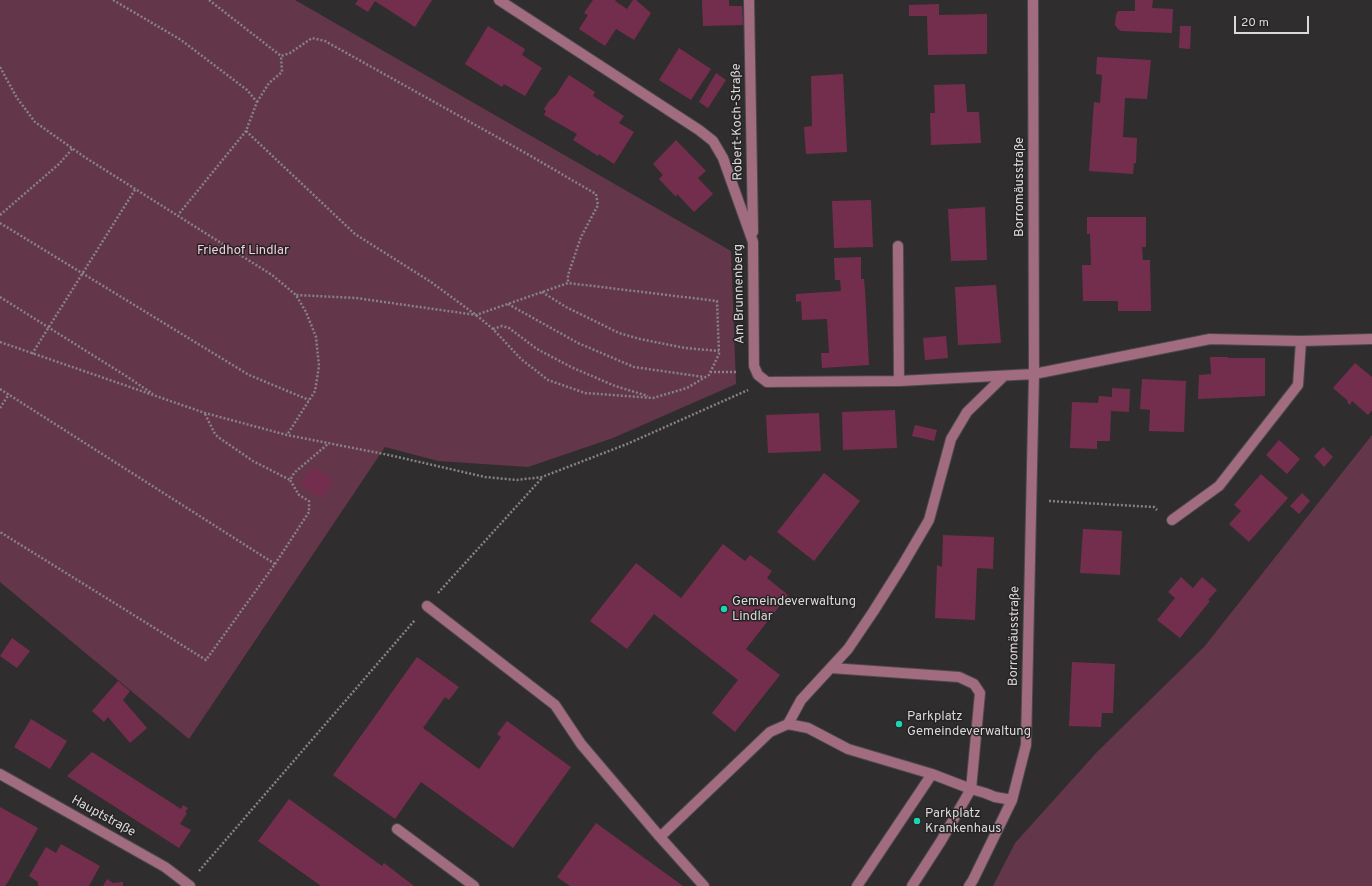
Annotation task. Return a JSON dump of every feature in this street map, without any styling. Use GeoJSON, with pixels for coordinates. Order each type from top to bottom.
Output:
{"type":"FeatureCollection","features":[{"type":"Feature","properties":{"kind":"street","name":"Am Brunnenberg"},"geometry":{"type":"LineString","coordinates":[[499,0],[699,130],[713,141],[724,158],[753,242],[754,366],[756,371]]}},
{"type":"Feature","properties":{"kind":"street","name":"Robert-Koch-Straße"},"geometry":{"type":"LineString","coordinates":[[749,0],[753,242]]}},
{"type":"Feature","properties":{"kind":"street","name":"Borromäusstraße"},"geometry":{"type":"LineString","coordinates":[[969,886],[1012,800],[1026,745],[1034,374],[1033,0]]}},
{"type":"Feature","properties":{"kind":"street"},"geometry":{"type":"LineString","coordinates":[[898,246],[899,381]]}},
{"type":"Feature","properties":{"kind":"street"},"geometry":{"type":"LineString","coordinates":[[756,371],[758,376],[767,382],[899,381],[1004,376],[1034,374],[1210,339],[1301,341],[1372,339]]}},
{"type":"Feature","properties":{"kind":"street"},"geometry":{"type":"LineString","coordinates":[[1172,520],[1219,486],[1298,385],[1301,341]]}},
{"type":"Feature","properties":{"kind":"street"},"geometry":{"type":"LineString","coordinates":[[788,724],[801,700],[848,650],[873,612],[929,520],[951,439],[967,412],[1004,376]]}},
{"type":"Feature","properties":{"kind":"street"},"geometry":{"type":"LineString","coordinates":[[427,606],[555,705],[581,744],[660,838],[704,886]]}},
{"type":"Feature","properties":{"kind":"street"},"geometry":{"type":"LineString","coordinates":[[831,668],[959,678],[974,684],[980,693],[971,789],[941,841],[912,886]]}},
{"type":"Feature","properties":{"kind":"street"},"geometry":{"type":"LineString","coordinates":[[660,838],[770,732],[788,724],[808,728],[848,749],[932,774],[995,797],[1012,800]]}},
{"type":"Feature","properties":{"kind":"street","name":"Hauptstraße"},"geometry":{"type":"LineString","coordinates":[[0,774],[165,867],[189,885]]}},
{"type":"Feature","properties":{"kind":"street"},"geometry":{"type":"LineString","coordinates":[[857,886],[932,774]]}},
{"type":"Feature","properties":{"kind":"street"},"geometry":{"type":"LineString","coordinates":[[397,830],[474,886]]}},
{"type":"Feature","properties":{"kind":"path"},"geometry":{"type":"LineString","coordinates":[[113,0],[181,40],[247,90],[257,102]]}},
{"type":"Feature","properties":{"kind":"path"},"geometry":{"type":"LineString","coordinates":[[178,215],[246,131],[257,102],[269,83],[282,72],[281,56],[209,0]]}},
{"type":"Feature","properties":{"kind":"path"},"geometry":{"type":"LineString","coordinates":[[281,56],[290,53],[312,38],[325,41],[596,194],[598,206],[581,237],[568,274],[568,283]]}},
{"type":"Feature","properties":{"kind":"path"},"geometry":{"type":"LineString","coordinates":[[0,67],[17,98],[35,122],[73,148],[272,275],[296,295],[306,312],[316,337],[319,366],[315,391],[287,435]]}},
{"type":"Feature","properties":{"kind":"path"},"geometry":{"type":"LineString","coordinates":[[246,131],[355,234],[431,282],[476,315],[521,358],[548,380],[585,393],[653,398],[687,388],[709,375],[719,354],[717,301],[568,283],[476,315],[356,298],[296,295]]}},
{"type":"Feature","properties":{"kind":"path"},"geometry":{"type":"LineString","coordinates":[[0,215],[59,164],[73,148]]}},
{"type":"Feature","properties":{"kind":"path"},"geometry":{"type":"LineString","coordinates":[[32,354],[136,188]]}},
{"type":"Feature","properties":{"kind":"path"},"geometry":{"type":"LineString","coordinates":[[0,223],[249,375],[309,400]]}},
{"type":"Feature","properties":{"kind":"path"},"geometry":{"type":"LineString","coordinates":[[542,292],[566,308],[640,340],[685,348],[719,351]]}},
{"type":"Feature","properties":{"kind":"path"},"geometry":{"type":"LineString","coordinates":[[0,296],[155,396]]}},
{"type":"Feature","properties":{"kind":"path"},"geometry":{"type":"LineString","coordinates":[[508,304],[578,343],[634,367],[704,378]]}},
{"type":"Feature","properties":{"kind":"path"},"geometry":{"type":"LineString","coordinates":[[493,330],[502,326],[509,328],[537,349],[571,367],[615,386],[653,398]]}},
{"type":"Feature","properties":{"kind":"path"},"geometry":{"type":"LineString","coordinates":[[0,342],[205,413],[287,435],[485,477],[517,480],[542,477],[627,444],[767,382]]}},
{"type":"Feature","properties":{"kind":"path"},"geometry":{"type":"LineString","coordinates":[[710,372],[756,371]]}},
{"type":"Feature","properties":{"kind":"path"},"geometry":{"type":"LineString","coordinates":[[0,388],[275,564]]}},
{"type":"Feature","properties":{"kind":"path"},"geometry":{"type":"LineString","coordinates":[[0,408],[9,394]]}},
{"type":"Feature","properties":{"kind":"path"},"geometry":{"type":"LineString","coordinates":[[0,532],[206,660],[275,564],[309,512],[309,501],[299,495],[290,480],[253,461],[218,437],[215,434],[205,413]]}},
{"type":"Feature","properties":{"kind":"path"},"geometry":{"type":"LineString","coordinates":[[290,480],[294,473],[329,443]]}},
{"type":"Feature","properties":{"kind":"path"},"geometry":{"type":"LineString","coordinates":[[189,885],[427,606],[542,477]]}},
{"type":"Feature","properties":{"kind":"path"},"geometry":{"type":"LineString","coordinates":[[1031,499],[1154,507],[1172,520]]}},
{"type":"Feature","properties":{"kind":"green space","name":"Friedhof Lindlar"},"geometry":{"type":"Polygon","coordinates":[[[0,0],[295,0],[731,251],[736,384],[613,438],[528,467],[438,461],[385,447],[189,739],[0,582],[0,0]]]}},
{"type":"Feature","properties":{"kind":"green space"},"geometry":{"type":"Polygon","coordinates":[[[1372,435],[1372,886],[993,886],[1015,843],[1097,752],[1204,647],[1372,435]]]}},
{"type":"Feature","properties":{"kind":"building"},"geometry":{"type":"Polygon","coordinates":[[[358,0],[432,0],[415,27],[375,1],[368,12],[355,4],[358,0]]]}},
{"type":"Feature","properties":{"kind":"building"},"geometry":{"type":"Polygon","coordinates":[[[593,0],[616,0],[615,1],[627,9],[633,0],[636,0],[651,13],[634,40],[616,29],[605,46],[579,29],[588,15],[584,13],[593,0]]]}},
{"type":"Feature","properties":{"kind":"building"},"geometry":{"type":"Polygon","coordinates":[[[702,0],[729,0],[729,6],[742,6],[743,25],[703,26],[702,0]]]}},
{"type":"Feature","properties":{"kind":"building"},"geometry":{"type":"Polygon","coordinates":[[[1135,0],[1153,0],[1152,8],[1173,9],[1172,33],[1121,31],[1118,29],[1115,25],[1118,11],[1135,11],[1135,0]]]}},
{"type":"Feature","properties":{"kind":"building"},"geometry":{"type":"Polygon","coordinates":[[[939,4],[939,15],[987,14],[987,54],[928,55],[927,16],[909,16],[909,5],[939,4]]]}},
{"type":"Feature","properties":{"kind":"building"},"geometry":{"type":"Polygon","coordinates":[[[488,26],[525,49],[522,55],[542,68],[525,96],[504,84],[502,87],[465,64],[488,26]]]}},
{"type":"Feature","properties":{"kind":"building"},"geometry":{"type":"Polygon","coordinates":[[[1180,26],[1191,26],[1190,49],[1179,48],[1180,26]]]}},
{"type":"Feature","properties":{"kind":"building"},"geometry":{"type":"Polygon","coordinates":[[[679,48],[711,69],[691,100],[659,80],[679,48]]]}},
{"type":"Feature","properties":{"kind":"building"},"geometry":{"type":"Polygon","coordinates":[[[1097,57],[1151,60],[1147,99],[1125,98],[1123,137],[1137,138],[1136,163],[1134,163],[1133,174],[1089,171],[1094,102],[1100,103],[1102,75],[1096,74],[1097,57]]]}},
{"type":"Feature","properties":{"kind":"building"},"geometry":{"type":"Polygon","coordinates":[[[716,73],[726,80],[708,108],[699,102],[716,73]]]}},
{"type":"Feature","properties":{"kind":"building"},"geometry":{"type":"Polygon","coordinates":[[[843,74],[847,152],[806,154],[804,127],[812,126],[811,76],[843,74]]]}},
{"type":"Feature","properties":{"kind":"building"},"geometry":{"type":"Polygon","coordinates":[[[569,75],[595,92],[593,96],[624,116],[619,123],[634,132],[614,164],[573,140],[577,134],[544,115],[546,111],[544,109],[549,101],[556,95],[569,75]]]}},
{"type":"Feature","properties":{"kind":"building"},"geometry":{"type":"Polygon","coordinates":[[[965,84],[967,112],[979,112],[981,143],[931,145],[930,113],[935,113],[934,85],[965,84]]]}},
{"type":"Feature","properties":{"kind":"building"},"geometry":{"type":"Polygon","coordinates":[[[676,140],[706,171],[698,178],[713,194],[694,212],[677,194],[676,197],[659,179],[663,175],[653,164],[676,140]]]}},
{"type":"Feature","properties":{"kind":"building"},"geometry":{"type":"Polygon","coordinates":[[[871,200],[873,247],[834,248],[832,201],[871,200]]]}},
{"type":"Feature","properties":{"kind":"building"},"geometry":{"type":"Polygon","coordinates":[[[985,207],[987,260],[951,261],[948,209],[985,207]]]}},
{"type":"Feature","properties":{"kind":"building"},"geometry":{"type":"Polygon","coordinates":[[[1087,217],[1146,217],[1146,247],[1142,247],[1143,260],[1150,260],[1151,311],[1118,311],[1118,301],[1083,301],[1082,265],[1091,265],[1090,234],[1087,234],[1087,217]]]}},
{"type":"Feature","properties":{"kind":"building"},"geometry":{"type":"Polygon","coordinates":[[[861,257],[861,279],[864,279],[869,365],[822,368],[821,353],[829,353],[827,319],[802,320],[801,301],[796,302],[796,294],[841,291],[840,280],[835,280],[834,258],[861,257]]]}},
{"type":"Feature","properties":{"kind":"building"},"geometry":{"type":"Polygon","coordinates":[[[996,285],[1001,343],[958,345],[955,287],[996,285]]]}},
{"type":"Feature","properties":{"kind":"building"},"geometry":{"type":"Polygon","coordinates":[[[946,336],[948,358],[925,360],[923,338],[946,336]]]}},
{"type":"Feature","properties":{"kind":"building"},"geometry":{"type":"Polygon","coordinates":[[[1210,357],[1265,358],[1265,396],[1198,399],[1199,375],[1211,374],[1210,357]]]}},
{"type":"Feature","properties":{"kind":"building"},"geometry":{"type":"Polygon","coordinates":[[[1355,363],[1372,377],[1372,410],[1368,415],[1352,401],[1350,405],[1347,402],[1348,401],[1333,388],[1355,363]]]}},
{"type":"Feature","properties":{"kind":"building"},"geometry":{"type":"Polygon","coordinates":[[[1142,379],[1186,381],[1184,432],[1149,431],[1150,410],[1140,409],[1142,379]]]}},
{"type":"Feature","properties":{"kind":"building"},"geometry":{"type":"Polygon","coordinates":[[[1112,388],[1130,389],[1129,412],[1111,411],[1110,441],[1097,441],[1097,449],[1070,448],[1072,402],[1098,403],[1099,396],[1112,397],[1112,388]]]}},
{"type":"Feature","properties":{"kind":"building"},"geometry":{"type":"Polygon","coordinates":[[[895,410],[897,448],[843,450],[842,412],[895,410]]]}},
{"type":"Feature","properties":{"kind":"building"},"geometry":{"type":"Polygon","coordinates":[[[819,413],[821,451],[768,453],[766,415],[819,413]]]}},
{"type":"Feature","properties":{"kind":"building"},"geometry":{"type":"Polygon","coordinates":[[[915,425],[937,430],[934,441],[912,436],[915,425]]]}},
{"type":"Feature","properties":{"kind":"building"},"geometry":{"type":"Polygon","coordinates":[[[1279,440],[1300,459],[1287,474],[1266,455],[1279,440]]]}},
{"type":"Feature","properties":{"kind":"building"},"geometry":{"type":"Polygon","coordinates":[[[1323,447],[1333,457],[1324,467],[1314,456],[1323,447]]]}},
{"type":"Feature","properties":{"kind":"building"},"geometry":{"type":"Polygon","coordinates":[[[313,466],[334,480],[322,499],[300,485],[313,466]]]}},
{"type":"Feature","properties":{"kind":"building"},"geometry":{"type":"Polygon","coordinates":[[[824,473],[860,501],[814,561],[777,532],[824,473]]]}},
{"type":"Feature","properties":{"kind":"building"},"geometry":{"type":"Polygon","coordinates":[[[1261,474],[1288,498],[1249,542],[1229,524],[1241,511],[1234,505],[1261,474]]]}},
{"type":"Feature","properties":{"kind":"building"},"geometry":{"type":"Polygon","coordinates":[[[1302,493],[1310,501],[1299,514],[1290,506],[1302,493]]]}},
{"type":"Feature","properties":{"kind":"building"},"geometry":{"type":"Polygon","coordinates":[[[1083,529],[1122,531],[1120,575],[1080,573],[1083,529]]]}},
{"type":"Feature","properties":{"kind":"building"},"geometry":{"type":"Polygon","coordinates":[[[943,535],[994,537],[993,569],[977,568],[975,620],[935,618],[937,565],[942,567],[943,535]]]}},
{"type":"Feature","properties":{"kind":"building"},"geometry":{"type":"Polygon","coordinates":[[[723,544],[745,561],[750,555],[772,571],[767,578],[788,595],[746,649],[780,675],[735,732],[712,713],[738,680],[654,614],[627,649],[590,621],[636,563],[681,598],[723,544]]]}},
{"type":"Feature","properties":{"kind":"building"},"geometry":{"type":"Polygon","coordinates":[[[1181,577],[1193,588],[1202,577],[1217,590],[1180,638],[1157,620],[1175,598],[1168,592],[1181,577]]]}},
{"type":"Feature","properties":{"kind":"building"},"geometry":{"type":"Polygon","coordinates":[[[12,638],[30,651],[17,668],[0,656],[12,638]]]}},
{"type":"Feature","properties":{"kind":"building"},"geometry":{"type":"Polygon","coordinates":[[[417,657],[459,687],[449,700],[445,697],[423,728],[479,769],[501,737],[497,734],[507,721],[571,767],[513,848],[421,782],[395,819],[333,775],[417,657]]]}},
{"type":"Feature","properties":{"kind":"building"},"geometry":{"type":"Polygon","coordinates":[[[1072,662],[1115,664],[1113,713],[1102,713],[1101,727],[1069,726],[1072,662]]]}},
{"type":"Feature","properties":{"kind":"building"},"geometry":{"type":"Polygon","coordinates":[[[118,681],[130,691],[123,700],[147,728],[130,743],[108,717],[104,722],[92,711],[118,681]]]}},
{"type":"Feature","properties":{"kind":"building"},"geometry":{"type":"Polygon","coordinates":[[[31,719],[67,741],[50,769],[14,747],[31,719]]]}},
{"type":"Feature","properties":{"kind":"building"},"geometry":{"type":"Polygon","coordinates":[[[92,752],[181,809],[183,805],[188,808],[185,812],[187,813],[180,824],[191,830],[179,848],[67,776],[92,752]]]}},
{"type":"Feature","properties":{"kind":"building"},"geometry":{"type":"Polygon","coordinates":[[[289,799],[382,866],[384,863],[414,886],[321,886],[258,841],[289,799]]]}},
{"type":"Feature","properties":{"kind":"building"},"geometry":{"type":"Polygon","coordinates":[[[0,807],[38,828],[5,886],[0,886],[0,807]]]}},
{"type":"Feature","properties":{"kind":"building"},"geometry":{"type":"Polygon","coordinates":[[[596,823],[683,886],[570,886],[557,877],[596,823]]]}},
{"type":"Feature","properties":{"kind":"building"},"geometry":{"type":"Polygon","coordinates":[[[61,844],[100,866],[89,886],[38,886],[38,882],[29,876],[46,847],[56,853],[61,844]]]}},
{"type":"Feature","properties":{"kind":"building"},"geometry":{"type":"Polygon","coordinates":[[[107,879],[113,883],[123,882],[123,886],[103,886],[107,879]]]}},
{"type":"Feature","properties":{"kind":"place","name":"Gemeindeverwaltung Lindlar"},"geometry":{"type":"Point","coordinates":[724,609]}},
{"type":"Feature","properties":{"kind":"place","name":"Parkplatz Gemeindeverwaltung"},"geometry":{"type":"Point","coordinates":[899,724]}},
{"type":"Feature","properties":{"kind":"place","name":"Parkplatz Krankenhaus"},"geometry":{"type":"Point","coordinates":[917,821]}}]}
